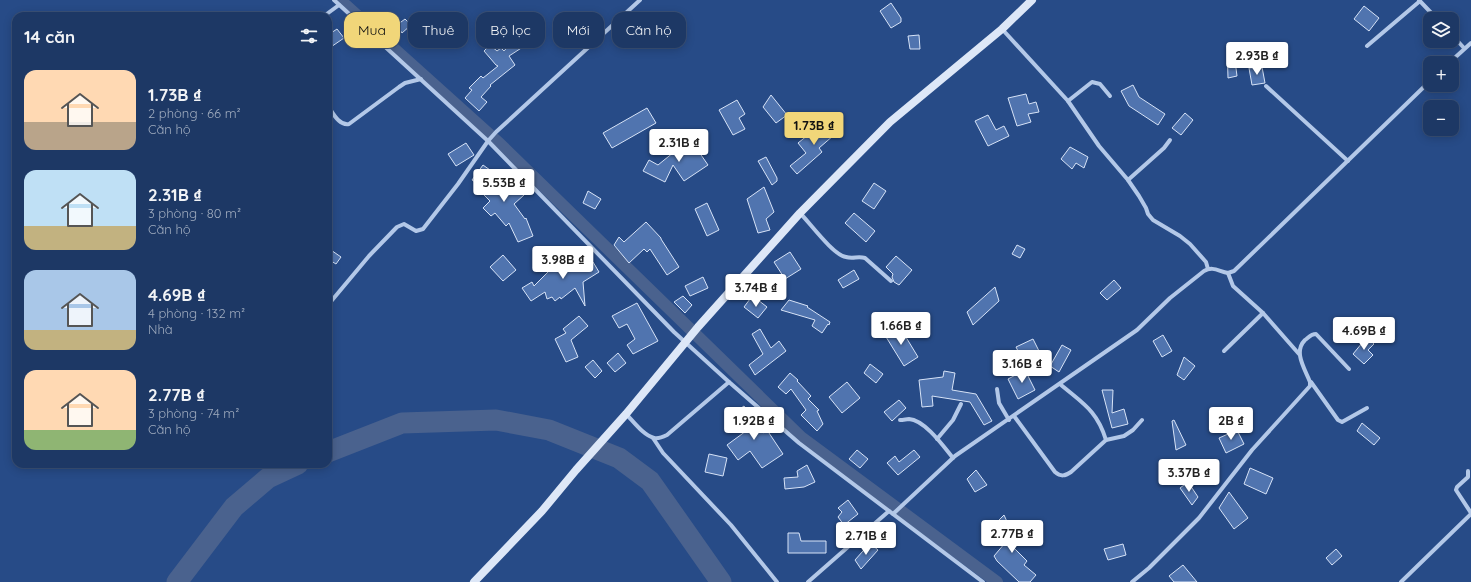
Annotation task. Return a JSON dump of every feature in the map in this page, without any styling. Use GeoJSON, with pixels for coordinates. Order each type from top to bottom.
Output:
{"type":"FeatureCollection","features":[{"type":"Feature","properties":{"kind":"street"},"geometry":{"type":"LineString","coordinates":[[334,0],[488,141],[686,341],[729,382],[799,443],[983,582]]}},
{"type":"Feature","properties":{"kind":"street"},"geometry":{"type":"LineString","coordinates":[[332,300],[360,266],[397,227],[404,224],[416,231],[423,228],[458,184],[496,132],[640,0]]}},
{"type":"Feature","properties":{"kind":"street"},"geometry":{"type":"LineString","coordinates":[[474,582],[542,511],[626,414],[698,327],[800,213],[890,122],[1002,29],[1032,0]]}},
{"type":"Feature","properties":{"kind":"street"},"geometry":{"type":"LineString","coordinates":[[1367,46],[1419,0],[1430,12]]}},
{"type":"Feature","properties":{"kind":"street"},"geometry":{"type":"LineString","coordinates":[[329,12],[339,5]]}},
{"type":"Feature","properties":{"kind":"street"},"geometry":{"type":"LineString","coordinates":[[1002,29],[1068,100],[1098,146],[1128,180],[1153,220],[1180,236],[1190,244],[1206,262],[1208,268]]}},
{"type":"Feature","properties":{"kind":"street"},"geometry":{"type":"LineString","coordinates":[[1459,43],[1464,48]]}},
{"type":"Feature","properties":{"kind":"street"},"geometry":{"type":"LineString","coordinates":[[1456,56],[1471,43]]}},
{"type":"Feature","properties":{"kind":"street"},"geometry":{"type":"LineString","coordinates":[[332,111],[342,123],[349,124],[405,83],[420,80]]}},
{"type":"Feature","properties":{"kind":"street"},"geometry":{"type":"LineString","coordinates":[[1068,100],[1092,82],[1100,84],[1110,96]]}},
{"type":"Feature","properties":{"kind":"street"},"geometry":{"type":"LineString","coordinates":[[1266,86],[1348,160]]}},
{"type":"Feature","properties":{"kind":"street"},"geometry":{"type":"LineString","coordinates":[[808,582],[891,512],[904,503],[953,458],[1138,330],[1170,298],[1208,268],[1214,268],[1228,273],[1234,271],[1423,88]]}},
{"type":"Feature","properties":{"kind":"street"},"geometry":{"type":"LineString","coordinates":[[1128,180],[1164,148],[1170,140]]}},
{"type":"Feature","properties":{"kind":"street"},"geometry":{"type":"LineString","coordinates":[[800,213],[833,249],[846,257],[860,256],[865,258],[891,282]]}},
{"type":"Feature","properties":{"kind":"street"},"geometry":{"type":"LineString","coordinates":[[1228,273],[1233,286],[1263,313],[1299,354],[1310,382],[1316,388],[1338,420],[1342,422],[1367,408]]}},
{"type":"Feature","properties":{"kind":"street"},"geometry":{"type":"LineString","coordinates":[[1224,351],[1263,313]]}},
{"type":"Feature","properties":{"kind":"street"},"geometry":{"type":"LineString","coordinates":[[1299,354],[1302,344],[1310,336],[1316,334],[1349,369]]}},
{"type":"Feature","properties":{"kind":"street"},"geometry":{"type":"LineString","coordinates":[[653,438],[660,438],[667,435],[729,382]]}},
{"type":"Feature","properties":{"kind":"street"},"geometry":{"type":"LineString","coordinates":[[1132,582],[1149,568],[1199,518],[1252,450],[1310,386],[1310,382]]}},
{"type":"Feature","properties":{"kind":"street"},"geometry":{"type":"LineString","coordinates":[[1060,384],[1096,416],[1102,426],[1106,440]]}},
{"type":"Feature","properties":{"kind":"street"},"geometry":{"type":"LineString","coordinates":[[997,389],[999,403],[1009,420]]}},
{"type":"Feature","properties":{"kind":"street"},"geometry":{"type":"LineString","coordinates":[[937,439],[954,420],[961,404]]}},
{"type":"Feature","properties":{"kind":"street"},"geometry":{"type":"LineString","coordinates":[[626,414],[641,429],[653,438],[663,453],[731,525],[777,582]]}},
{"type":"Feature","properties":{"kind":"street"},"geometry":{"type":"LineString","coordinates":[[1014,416],[1055,472],[1061,476],[1071,472],[1106,440],[1124,436],[1133,430],[1142,420]]}},
{"type":"Feature","properties":{"kind":"street"},"geometry":{"type":"LineString","coordinates":[[900,420],[916,420],[923,425],[953,458]]}},
{"type":"Feature","properties":{"kind":"street"},"geometry":{"type":"LineString","coordinates":[[1401,582],[1471,514],[1456,490],[1456,487],[1468,477],[1468,471]]}},
{"type":"Feature","properties":{"kind":"building"},"geometry":{"type":"Polygon","coordinates":[[[891,3],[901,18],[901,22],[891,28],[880,11],[891,3]]]}},
{"type":"Feature","properties":{"kind":"building"},"geometry":{"type":"Polygon","coordinates":[[[1364,6],[1379,18],[1369,31],[1354,19],[1364,6]]]}},
{"type":"Feature","properties":{"kind":"building"},"geometry":{"type":"Polygon","coordinates":[[[405,19],[408,22],[408,28],[402,33],[400,30],[400,23],[405,19]]]}},
{"type":"Feature","properties":{"kind":"building"},"geometry":{"type":"Polygon","coordinates":[[[337,29],[344,38],[332,46],[332,32],[337,29]]]}},
{"type":"Feature","properties":{"kind":"building"},"geometry":{"type":"Polygon","coordinates":[[[919,35],[920,49],[910,49],[908,36],[919,35]]]}},
{"type":"Feature","properties":{"kind":"building"},"geometry":{"type":"Polygon","coordinates":[[[1233,45],[1237,76],[1228,78],[1227,46],[1233,45]]]}},
{"type":"Feature","properties":{"kind":"building"},"geometry":{"type":"Polygon","coordinates":[[[487,48],[494,48],[497,51],[501,48],[504,51],[507,48],[521,48],[509,56],[515,65],[490,85],[491,86],[481,97],[487,102],[479,111],[465,98],[472,90],[469,88],[481,76],[483,78],[498,66],[484,51],[487,48]]]}},
{"type":"Feature","properties":{"kind":"building"},"geometry":{"type":"Polygon","coordinates":[[[1262,67],[1265,83],[1252,85],[1249,68],[1262,67]]]}},
{"type":"Feature","properties":{"kind":"building"},"geometry":{"type":"Polygon","coordinates":[[[1133,85],[1139,97],[1165,114],[1158,125],[1129,106],[1121,91],[1133,85]]]}},
{"type":"Feature","properties":{"kind":"building"},"geometry":{"type":"Polygon","coordinates":[[[1026,94],[1029,104],[1036,102],[1039,112],[1028,114],[1031,122],[1017,126],[1008,98],[1026,94]]]}},
{"type":"Feature","properties":{"kind":"building"},"geometry":{"type":"Polygon","coordinates":[[[771,95],[787,115],[776,123],[763,107],[771,95]]]}},
{"type":"Feature","properties":{"kind":"building"},"geometry":{"type":"Polygon","coordinates":[[[737,100],[745,114],[739,118],[745,129],[733,135],[719,110],[737,100]]]}},
{"type":"Feature","properties":{"kind":"building"},"geometry":{"type":"Polygon","coordinates":[[[647,108],[656,123],[612,148],[603,133],[647,108]]]}},
{"type":"Feature","properties":{"kind":"building"},"geometry":{"type":"Polygon","coordinates":[[[1185,113],[1193,120],[1181,135],[1172,128],[1185,113]]]}},
{"type":"Feature","properties":{"kind":"building"},"geometry":{"type":"Polygon","coordinates":[[[988,115],[996,130],[1004,126],[1009,136],[988,146],[975,121],[988,115]]]}},
{"type":"Feature","properties":{"kind":"building"},"geometry":{"type":"Polygon","coordinates":[[[833,120],[841,129],[819,148],[822,152],[797,174],[790,166],[806,153],[798,143],[808,135],[812,139],[833,120]]]}},
{"type":"Feature","properties":{"kind":"building"},"geometry":{"type":"Polygon","coordinates":[[[690,139],[708,165],[684,181],[673,165],[665,182],[643,171],[649,160],[658,165],[690,139]]]}},
{"type":"Feature","properties":{"kind":"building"},"geometry":{"type":"Polygon","coordinates":[[[466,143],[474,155],[456,166],[448,154],[466,143]]]}},
{"type":"Feature","properties":{"kind":"building"},"geometry":{"type":"Polygon","coordinates":[[[1070,147],[1088,157],[1084,168],[1076,163],[1072,169],[1061,159],[1070,147]]]}},
{"type":"Feature","properties":{"kind":"building"},"geometry":{"type":"Polygon","coordinates":[[[766,157],[777,178],[777,181],[772,185],[758,161],[766,157]]]}},
{"type":"Feature","properties":{"kind":"building"},"geometry":{"type":"Polygon","coordinates":[[[483,165],[490,170],[489,171],[504,185],[508,178],[524,195],[514,204],[525,219],[526,218],[533,236],[518,242],[509,223],[506,226],[495,213],[491,216],[483,208],[490,201],[484,195],[488,190],[472,180],[483,165]]]}},
{"type":"Feature","properties":{"kind":"building"},"geometry":{"type":"Polygon","coordinates":[[[874,183],[886,191],[874,209],[862,201],[874,183]]]}},
{"type":"Feature","properties":{"kind":"building"},"geometry":{"type":"Polygon","coordinates":[[[764,187],[774,212],[766,219],[770,230],[758,233],[747,199],[764,187]]]}},
{"type":"Feature","properties":{"kind":"building"},"geometry":{"type":"Polygon","coordinates":[[[588,191],[601,199],[595,209],[583,203],[588,191]]]}},
{"type":"Feature","properties":{"kind":"building"},"geometry":{"type":"Polygon","coordinates":[[[707,203],[719,230],[707,236],[695,209],[707,203]]]}},
{"type":"Feature","properties":{"kind":"building"},"geometry":{"type":"Polygon","coordinates":[[[854,213],[875,231],[866,242],[845,223],[854,213]]]}},
{"type":"Feature","properties":{"kind":"building"},"geometry":{"type":"Polygon","coordinates":[[[646,222],[661,238],[679,267],[667,275],[650,249],[647,252],[644,249],[629,263],[614,245],[619,237],[624,242],[646,222]]]}},
{"type":"Feature","properties":{"kind":"building"},"geometry":{"type":"Polygon","coordinates":[[[1017,245],[1025,249],[1020,258],[1012,254],[1017,245]]]}},
{"type":"Feature","properties":{"kind":"building"},"geometry":{"type":"Polygon","coordinates":[[[332,251],[341,257],[336,264],[332,262],[332,251]]]}},
{"type":"Feature","properties":{"kind":"building"},"geometry":{"type":"Polygon","coordinates":[[[581,252],[588,265],[593,262],[599,272],[583,282],[585,306],[575,288],[561,299],[560,297],[555,301],[552,297],[547,299],[545,292],[531,301],[522,288],[532,282],[534,286],[554,266],[555,268],[581,252]]]}},
{"type":"Feature","properties":{"kind":"building"},"geometry":{"type":"Polygon","coordinates":[[[790,252],[801,269],[785,279],[774,262],[790,252]]]}},
{"type":"Feature","properties":{"kind":"building"},"geometry":{"type":"Polygon","coordinates":[[[503,255],[516,270],[503,281],[490,267],[503,255]]]}},
{"type":"Feature","properties":{"kind":"building"},"geometry":{"type":"Polygon","coordinates":[[[896,256],[912,270],[899,285],[894,282],[892,277],[893,274],[886,267],[896,256]]]}},
{"type":"Feature","properties":{"kind":"building"},"geometry":{"type":"Polygon","coordinates":[[[854,270],[859,279],[843,288],[838,280],[854,270]]]}},
{"type":"Feature","properties":{"kind":"building"},"geometry":{"type":"Polygon","coordinates":[[[703,277],[708,288],[690,296],[685,286],[703,277]]]}},
{"type":"Feature","properties":{"kind":"building"},"geometry":{"type":"Polygon","coordinates":[[[1114,280],[1121,288],[1107,300],[1100,293],[1114,280]]]}},
{"type":"Feature","properties":{"kind":"building"},"geometry":{"type":"Polygon","coordinates":[[[995,287],[999,301],[973,325],[967,312],[995,287]]]}},
{"type":"Feature","properties":{"kind":"building"},"geometry":{"type":"Polygon","coordinates":[[[683,296],[692,305],[685,313],[674,302],[683,296]]]}},
{"type":"Feature","properties":{"kind":"building"},"geometry":{"type":"Polygon","coordinates":[[[750,299],[755,302],[758,300],[767,307],[758,318],[744,307],[750,299]]]}},
{"type":"Feature","properties":{"kind":"building"},"geometry":{"type":"Polygon","coordinates":[[[789,300],[808,306],[807,307],[830,322],[829,325],[828,324],[822,333],[812,326],[815,320],[781,310],[789,300]]]}},
{"type":"Feature","properties":{"kind":"building"},"geometry":{"type":"Polygon","coordinates":[[[637,303],[658,341],[633,354],[627,345],[635,339],[627,324],[619,328],[612,316],[637,303]]]}},
{"type":"Feature","properties":{"kind":"building"},"geometry":{"type":"Polygon","coordinates":[[[579,316],[588,326],[571,340],[578,357],[566,362],[555,339],[566,333],[563,329],[579,316]]]}},
{"type":"Feature","properties":{"kind":"building"},"geometry":{"type":"Polygon","coordinates":[[[760,329],[771,348],[779,341],[786,351],[755,375],[749,365],[763,354],[752,334],[760,329]]]}},
{"type":"Feature","properties":{"kind":"building"},"geometry":{"type":"Polygon","coordinates":[[[901,329],[918,357],[904,366],[883,332],[901,329]]]}},
{"type":"Feature","properties":{"kind":"building"},"geometry":{"type":"Polygon","coordinates":[[[1163,335],[1172,351],[1162,357],[1153,341],[1163,335]]]}},
{"type":"Feature","properties":{"kind":"building"},"geometry":{"type":"Polygon","coordinates":[[[1367,337],[1374,344],[1368,350],[1373,355],[1364,364],[1353,354],[1367,337]]]}},
{"type":"Feature","properties":{"kind":"building"},"geometry":{"type":"Polygon","coordinates":[[[1033,339],[1042,357],[1025,365],[1016,347],[1033,339]]]}},
{"type":"Feature","properties":{"kind":"building"},"geometry":{"type":"Polygon","coordinates":[[[1062,345],[1071,350],[1059,372],[1050,366],[1062,345]]]}},
{"type":"Feature","properties":{"kind":"building"},"geometry":{"type":"Polygon","coordinates":[[[618,353],[626,363],[615,372],[607,363],[618,353]]]}},
{"type":"Feature","properties":{"kind":"building"},"geometry":{"type":"Polygon","coordinates":[[[1184,357],[1195,366],[1184,380],[1177,375],[1184,357]]]}},
{"type":"Feature","properties":{"kind":"building"},"geometry":{"type":"Polygon","coordinates":[[[593,360],[602,371],[595,378],[585,367],[593,360]]]}},
{"type":"Feature","properties":{"kind":"building"},"geometry":{"type":"Polygon","coordinates":[[[870,364],[883,374],[876,383],[864,373],[870,364]]]}},
{"type":"Feature","properties":{"kind":"building"},"geometry":{"type":"Polygon","coordinates":[[[1025,370],[1035,390],[1018,399],[1008,379],[1025,370]]]}},
{"type":"Feature","properties":{"kind":"building"},"geometry":{"type":"Polygon","coordinates":[[[944,371],[955,373],[952,390],[976,394],[992,421],[984,425],[970,402],[932,396],[933,406],[922,407],[919,380],[943,377],[944,371]]]}},
{"type":"Feature","properties":{"kind":"building"},"geometry":{"type":"Polygon","coordinates":[[[790,373],[811,396],[808,399],[819,410],[817,411],[823,424],[817,431],[801,415],[806,410],[791,389],[786,394],[778,387],[790,373]]]}},
{"type":"Feature","properties":{"kind":"building"},"geometry":{"type":"Polygon","coordinates":[[[847,382],[860,398],[842,413],[829,397],[847,382]]]}},
{"type":"Feature","properties":{"kind":"building"},"geometry":{"type":"Polygon","coordinates":[[[1102,390],[1113,390],[1112,413],[1124,409],[1128,424],[1112,428],[1102,390]]]}},
{"type":"Feature","properties":{"kind":"building"},"geometry":{"type":"Polygon","coordinates":[[[899,400],[906,408],[892,421],[884,412],[899,400]]]}},
{"type":"Feature","properties":{"kind":"building"},"geometry":{"type":"Polygon","coordinates":[[[744,406],[763,433],[767,430],[783,454],[762,468],[750,451],[738,460],[727,445],[746,431],[734,413],[744,406]]]}},
{"type":"Feature","properties":{"kind":"building"},"geometry":{"type":"Polygon","coordinates":[[[1174,420],[1186,445],[1176,450],[1172,421],[1174,420]]]}},
{"type":"Feature","properties":{"kind":"building"},"geometry":{"type":"Polygon","coordinates":[[[1362,423],[1380,438],[1374,445],[1357,431],[1362,423]]]}},
{"type":"Feature","properties":{"kind":"building"},"geometry":{"type":"Polygon","coordinates":[[[1237,430],[1244,444],[1226,453],[1219,438],[1237,430]]]}},
{"type":"Feature","properties":{"kind":"building"},"geometry":{"type":"Polygon","coordinates":[[[857,450],[868,459],[860,468],[849,459],[857,450]]]}},
{"type":"Feature","properties":{"kind":"building"},"geometry":{"type":"Polygon","coordinates":[[[914,450],[920,457],[898,475],[887,463],[895,456],[899,462],[914,450]]]}},
{"type":"Feature","properties":{"kind":"building"},"geometry":{"type":"Polygon","coordinates":[[[709,454],[727,458],[723,476],[705,472],[709,454]]]}},
{"type":"Feature","properties":{"kind":"building"},"geometry":{"type":"Polygon","coordinates":[[[807,465],[815,482],[804,487],[785,489],[784,478],[798,477],[797,471],[807,465]]]}},
{"type":"Feature","properties":{"kind":"building"},"geometry":{"type":"Polygon","coordinates":[[[1250,468],[1273,478],[1266,494],[1244,484],[1250,468]]]}},
{"type":"Feature","properties":{"kind":"building"},"geometry":{"type":"Polygon","coordinates":[[[976,470],[987,485],[975,492],[967,479],[976,470]]]}},
{"type":"Feature","properties":{"kind":"building"},"geometry":{"type":"Polygon","coordinates":[[[1188,482],[1198,497],[1192,505],[1180,488],[1188,482]]]}},
{"type":"Feature","properties":{"kind":"building"},"geometry":{"type":"Polygon","coordinates":[[[1229,492],[1248,518],[1234,529],[1219,508],[1229,492]]]}},
{"type":"Feature","properties":{"kind":"building"},"geometry":{"type":"Polygon","coordinates":[[[848,500],[858,514],[844,525],[838,517],[842,512],[838,508],[848,500]]]}},
{"type":"Feature","properties":{"kind":"building"},"geometry":{"type":"Polygon","coordinates":[[[1004,515],[1013,535],[1016,531],[1021,540],[1014,548],[1027,561],[1024,565],[1036,575],[1030,582],[1019,582],[997,561],[994,556],[1005,543],[996,523],[1004,515]]]}},
{"type":"Feature","properties":{"kind":"building"},"geometry":{"type":"Polygon","coordinates":[[[788,533],[799,533],[801,541],[826,541],[826,553],[788,553],[788,533]]]}},
{"type":"Feature","properties":{"kind":"building"},"geometry":{"type":"Polygon","coordinates":[[[870,543],[878,550],[861,569],[855,560],[870,543]]]}},
{"type":"Feature","properties":{"kind":"building"},"geometry":{"type":"Polygon","coordinates":[[[1123,544],[1126,555],[1108,560],[1104,549],[1123,544]]]}},
{"type":"Feature","properties":{"kind":"building"},"geometry":{"type":"Polygon","coordinates":[[[1336,549],[1342,556],[1332,565],[1326,558],[1336,549]]]}},
{"type":"Feature","properties":{"kind":"building"},"geometry":{"type":"Polygon","coordinates":[[[1183,565],[1197,582],[1174,582],[1169,576],[1183,565]]]}},
{"type":"Feature","properties":{"kind":"waterway"},"geometry":{"type":"LineString","coordinates":[[340,0],[500,144],[801,437],[997,582]]}},
{"type":"Feature","properties":{"kind":"waterway"},"geometry":{"type":"LineString","coordinates":[[332,450],[402,423],[496,420],[549,430],[619,458],[650,481],[721,582]]}},
{"type":"Feature","properties":{"kind":"waterway"},"geometry":{"type":"LineString","coordinates":[[177,582],[234,507],[268,478],[289,468]]}}]}
